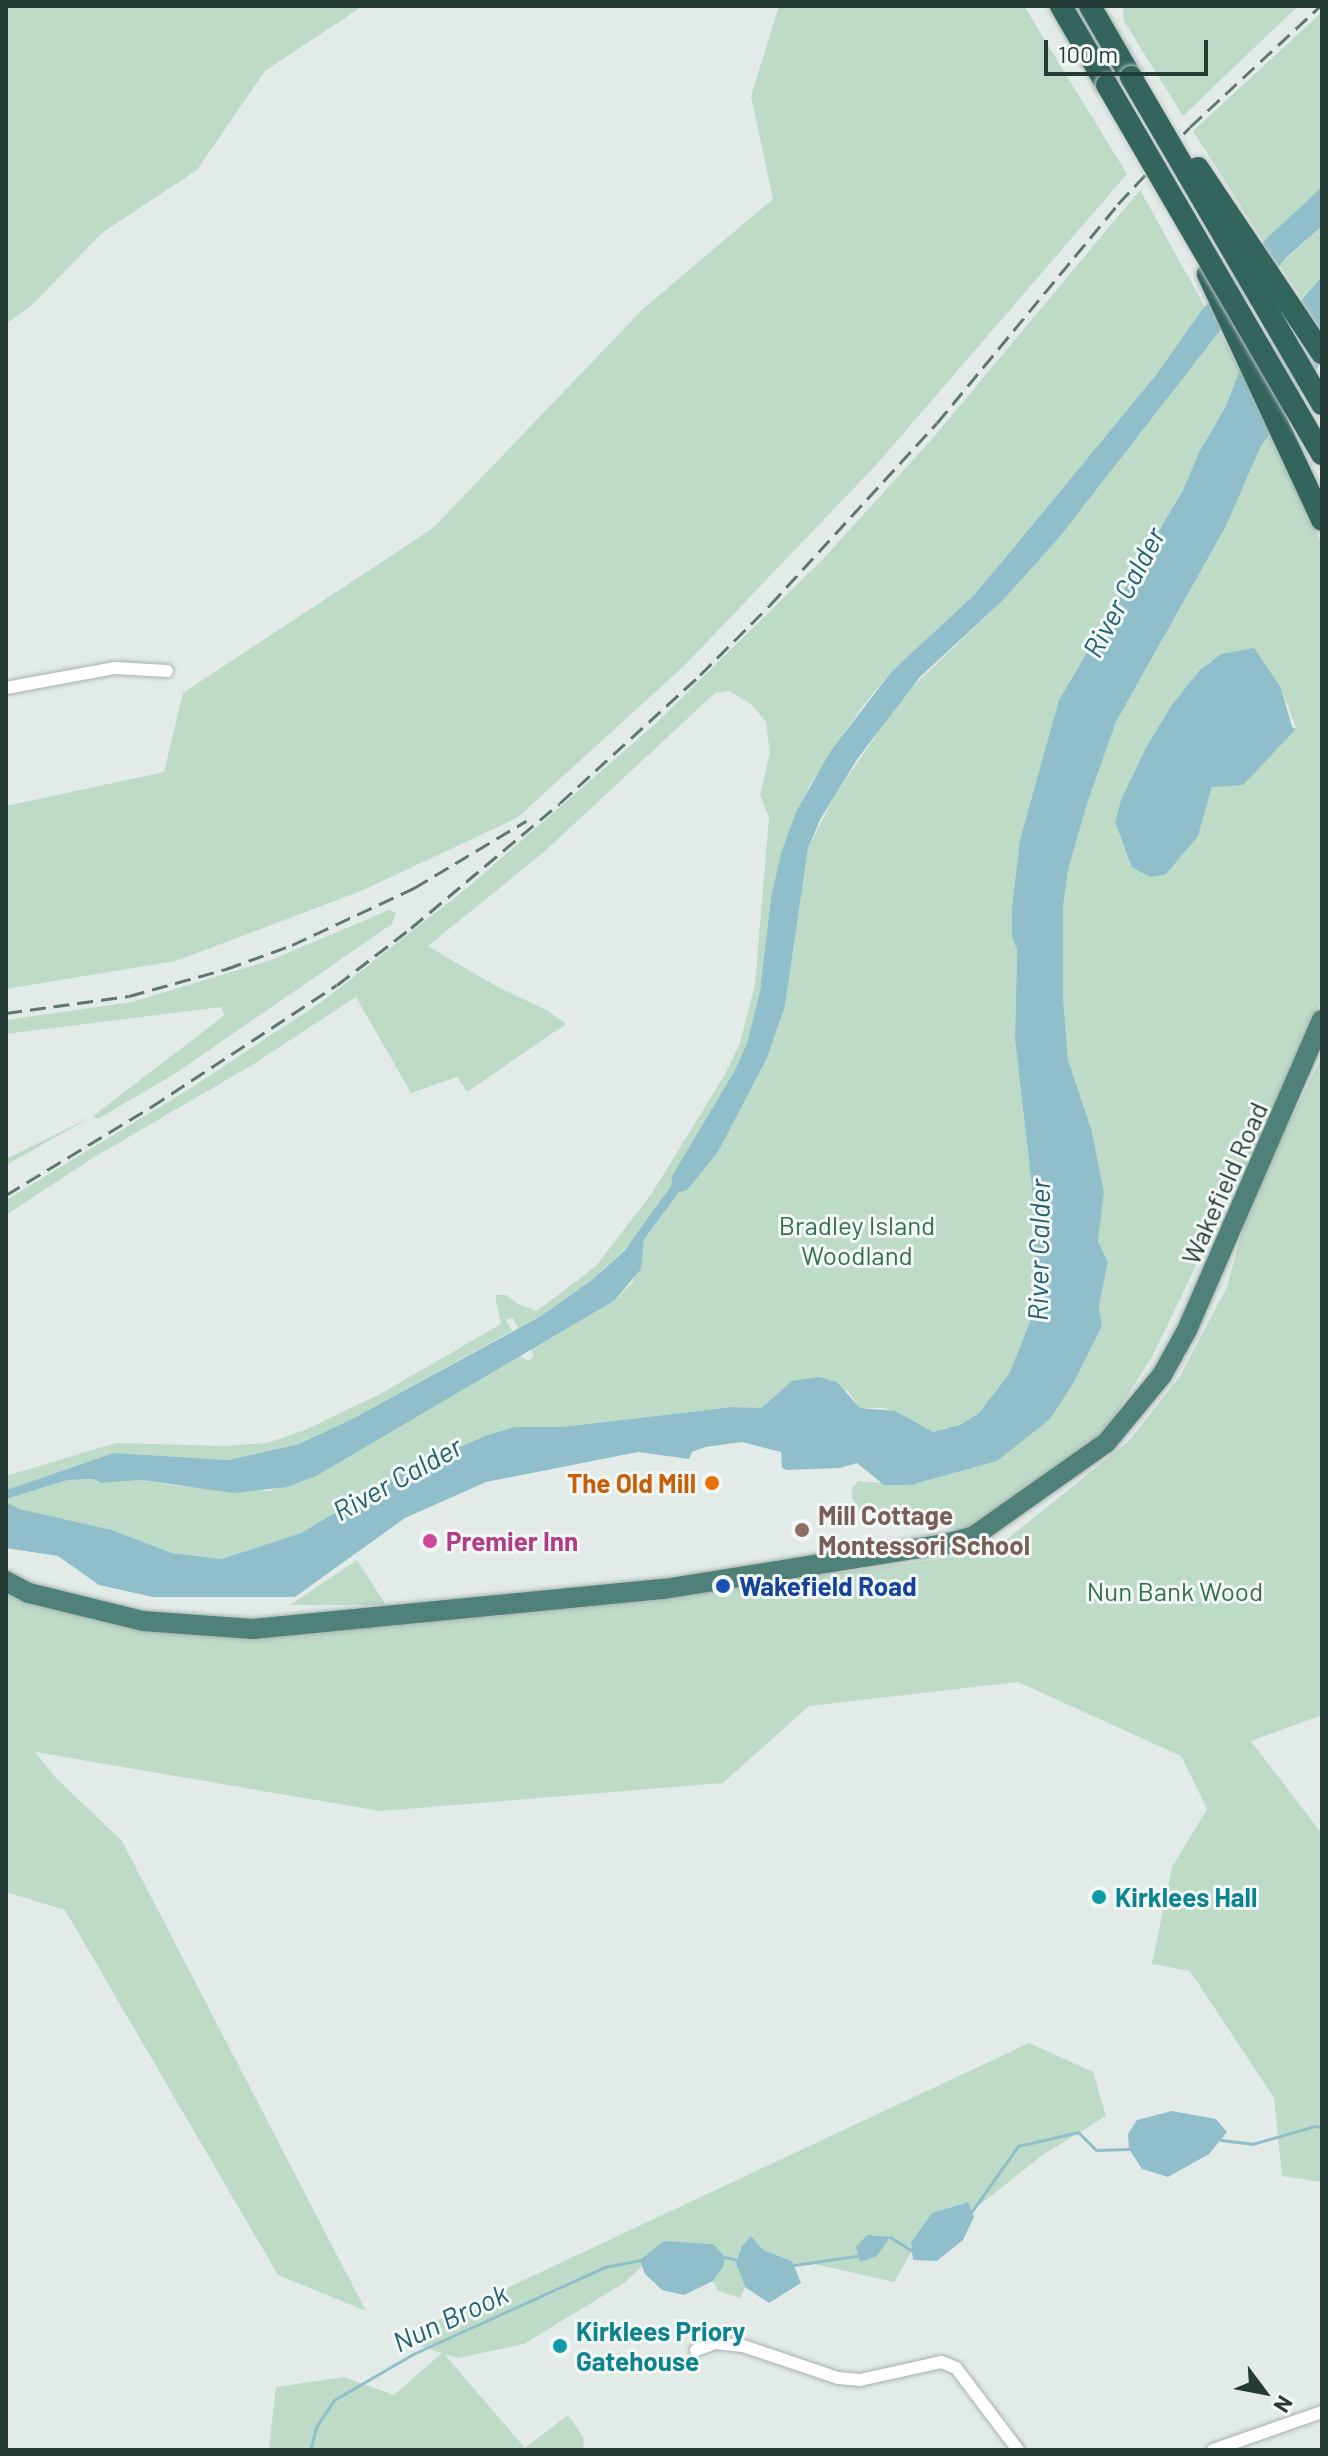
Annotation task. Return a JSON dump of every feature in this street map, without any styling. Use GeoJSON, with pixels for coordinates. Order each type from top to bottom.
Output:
{"type":"FeatureCollection","features":[{"type":"Feature","properties":{"kind":"highway"},"geometry":{"type":"LineString","coordinates":[[1061,6],[1322,454]]}},
{"type":"Feature","properties":{"kind":"highway"},"geometry":{"type":"LineString","coordinates":[[1090,6],[1322,404]]}},
{"type":"Feature","properties":{"kind":"highway"},"geometry":{"type":"LineString","coordinates":[[1134,82],[1222,199],[1322,353]]}},
{"type":"Feature","properties":{"kind":"highway"},"geometry":{"type":"LineString","coordinates":[[1177,205],[1322,520]]}},
{"type":"Feature","properties":{"kind":"highway","name":"Wakefield Road"},"geometry":{"type":"LineString","coordinates":[[6,1581],[29,1593],[143,1621],[253,1629],[664,1589],[945,1544],[974,1536],[1106,1443],[1150,1393],[1187,1330],[1303,1070],[1322,1020]]}},
{"type":"Feature","properties":{"kind":"highway","name":"Wakefield Road"},"geometry":{"type":"LineString","coordinates":[[1303,1070],[1322,1044]]}},
{"type":"Feature","properties":{"kind":"street"},"geometry":{"type":"LineString","coordinates":[[6,688],[115,668],[167,671]]}},
{"type":"Feature","properties":{"kind":"street"},"geometry":{"type":"LineString","coordinates":[[696,2350],[715,2343],[743,2346],[838,2378],[860,2380],[942,2362],[956,2368],[1018,2450]]}},
{"type":"Feature","properties":{"kind":"street"},"geometry":{"type":"LineString","coordinates":[[1213,2450],[1322,2412]]}},
{"type":"Feature","properties":{"kind":"green space"},"geometry":{"type":"Polygon","coordinates":[[[6,6],[363,6],[265,71],[197,170],[102,233],[32,305],[6,324],[6,6]]]}},
{"type":"Feature","properties":{"kind":"green space"},"geometry":{"type":"Polygon","coordinates":[[[779,6],[1024,6],[1127,174],[877,464],[684,666],[517,818],[361,891],[176,961],[6,989],[6,806],[164,772],[183,693],[433,528],[644,308],[773,199],[751,96],[779,6]]]}},
{"type":"Feature","properties":{"kind":"green space"},"geometry":{"type":"Polygon","coordinates":[[[1123,6],[1298,6],[1183,116],[1124,21],[1123,6]]]}},
{"type":"Feature","properties":{"kind":"green space"},"geometry":{"type":"Polygon","coordinates":[[[1322,12],[1322,187],[1264,242],[1193,131],[1322,12]]]}},
{"type":"Feature","properties":{"kind":"green space"},"geometry":{"type":"Polygon","coordinates":[[[1140,190],[1205,307],[1156,375],[973,596],[892,671],[862,707],[809,786],[781,853],[771,898],[760,991],[747,1043],[735,1070],[672,1176],[671,1186],[631,1243],[592,1280],[541,1316],[518,1328],[513,1318],[506,1320],[512,1331],[352,1419],[299,1444],[228,1460],[114,1453],[6,1490],[6,1476],[116,1443],[225,1446],[267,1443],[305,1430],[380,1394],[501,1324],[495,1295],[506,1295],[518,1304],[537,1311],[596,1266],[652,1193],[724,1076],[740,1043],[755,984],[769,818],[760,795],[770,753],[766,722],[751,704],[729,691],[715,693],[545,851],[428,946],[494,985],[548,1011],[566,1024],[467,1092],[457,1077],[411,1093],[356,997],[252,1065],[91,1159],[6,1215],[6,1200],[191,1088],[324,1000],[467,888],[654,725],[823,559],[932,439],[1140,190]]]}},
{"type":"Feature","properties":{"kind":"green space"},"geometry":{"type":"Polygon","coordinates":[[[1322,226],[1322,276],[1302,298],[1280,265],[1322,226]]]}},
{"type":"Feature","properties":{"kind":"green space","name":"Bradley Island Woodland"},"geometry":{"type":"Polygon","coordinates":[[[1219,332],[1240,370],[1226,406],[1199,452],[1183,490],[1059,700],[1047,745],[1012,937],[1017,950],[1015,1040],[1032,1186],[1037,1304],[1009,1374],[979,1413],[960,1425],[933,1432],[884,1408],[860,1408],[848,1391],[792,1381],[761,1408],[732,1407],[562,1427],[514,1427],[485,1436],[405,1471],[301,1533],[221,1559],[172,1553],[112,1530],[20,1509],[6,1502],[6,1499],[68,1480],[93,1479],[101,1483],[142,1480],[176,1486],[270,1491],[424,1412],[520,1356],[528,1361],[534,1356],[531,1350],[614,1301],[633,1282],[644,1241],[679,1192],[718,1152],[767,1058],[785,1006],[808,848],[835,795],[904,695],[1001,602],[1058,539],[1219,332]]]}},
{"type":"Feature","properties":{"kind":"green space"},"geometry":{"type":"Polygon","coordinates":[[[1271,432],[1322,544],[1322,1000],[1255,1154],[1229,1197],[1153,1355],[1109,1425],[1074,1457],[978,1525],[963,1531],[860,1511],[852,1498],[852,1489],[858,1481],[911,1485],[997,1461],[1090,1346],[1102,1326],[1099,1306],[1108,1262],[1098,1241],[1104,1193],[1092,1132],[1068,1060],[1063,995],[1063,907],[1068,870],[1116,722],[1226,526],[1261,446],[1271,432]],[[1210,661],[1171,706],[1121,800],[1115,822],[1130,866],[1198,836],[1212,787],[1296,728],[1281,688],[1210,661]]]}},
{"type":"Feature","properties":{"kind":"green space"},"geometry":{"type":"Polygon","coordinates":[[[389,910],[396,913],[392,924],[176,1073],[98,1119],[93,1116],[225,1015],[221,1007],[6,1034],[6,1020],[132,1002],[271,960],[389,910]]]}},
{"type":"Feature","properties":{"kind":"green space","name":"Nun Bank Wood"},"geometry":{"type":"Polygon","coordinates":[[[1322,1057],[1322,1715],[1251,1741],[1322,1834],[1322,2182],[1282,2176],[1274,2098],[1190,1971],[1152,1964],[1172,1867],[1207,1809],[1181,1756],[1018,1682],[809,1706],[723,1783],[380,1811],[35,1752],[55,1777],[122,1841],[366,2311],[278,2275],[65,1910],[6,1892],[6,1590],[268,1633],[837,1573],[991,1552],[1129,1441],[1180,1376],[1227,1287],[1251,1199],[1322,1057]]]}},
{"type":"Feature","properties":{"kind":"green space"},"geometry":{"type":"Polygon","coordinates":[[[93,1116],[6,1165],[6,1159],[93,1116]]]}},
{"type":"Feature","properties":{"kind":"green space"},"geometry":{"type":"Polygon","coordinates":[[[357,1560],[386,1605],[290,1605],[357,1560]]]}},
{"type":"Feature","properties":{"kind":"green space"},"geometry":{"type":"Polygon","coordinates":[[[1029,2043],[1093,2072],[1106,2116],[1044,2154],[972,2211],[967,2202],[932,2213],[911,2242],[912,2251],[894,2282],[810,2263],[794,2265],[792,2261],[763,2250],[736,2262],[745,2287],[740,2298],[718,2291],[713,2281],[723,2267],[713,2244],[664,2241],[641,2260],[642,2266],[624,2283],[524,2344],[458,2358],[444,2354],[525,2448],[568,2415],[583,2437],[584,2450],[269,2450],[276,2387],[344,2377],[394,2395],[442,2353],[398,2339],[1029,2043]]]}},
{"type":"Feature","properties":{"kind":"water"},"geometry":{"type":"Polygon","coordinates":[[[1322,187],[1322,226],[1286,258],[1219,332],[1058,539],[1001,602],[920,677],[858,758],[821,818],[808,848],[785,1006],[767,1058],[718,1152],[687,1190],[679,1192],[644,1240],[641,1269],[614,1301],[316,1476],[287,1487],[233,1493],[142,1480],[101,1483],[93,1479],[68,1480],[6,1499],[6,1490],[114,1453],[228,1460],[299,1444],[352,1419],[541,1316],[592,1280],[625,1250],[671,1186],[672,1176],[735,1070],[747,1043],[760,991],[771,898],[781,853],[797,810],[830,752],[892,671],[973,596],[1001,563],[1156,375],[1202,310],[1266,239],[1322,187]]]}},
{"type":"Feature","properties":{"kind":"water","name":"River Calder"},"geometry":{"type":"Polygon","coordinates":[[[1322,276],[1322,361],[1261,446],[1226,526],[1116,722],[1068,870],[1063,907],[1063,995],[1068,1060],[1092,1132],[1104,1193],[1098,1241],[1108,1262],[1099,1306],[1102,1326],[1074,1382],[1050,1419],[997,1461],[911,1485],[884,1485],[857,1463],[840,1468],[787,1470],[782,1468],[781,1452],[742,1442],[705,1447],[692,1452],[689,1459],[638,1452],[486,1482],[405,1518],[295,1597],[153,1597],[99,1585],[58,1556],[6,1548],[6,1502],[20,1509],[112,1530],[172,1553],[221,1559],[301,1533],[405,1471],[485,1436],[514,1427],[562,1427],[732,1407],[761,1408],[792,1381],[819,1377],[837,1382],[860,1408],[895,1411],[933,1432],[960,1425],[979,1413],[1009,1374],[1037,1304],[1032,1186],[1015,1040],[1017,950],[1012,937],[1012,908],[1020,840],[1059,700],[1183,490],[1199,452],[1226,406],[1239,372],[1322,276]]]}},
{"type":"Feature","properties":{"kind":"water"},"geometry":{"type":"Polygon","coordinates":[[[1254,648],[1281,688],[1292,727],[1296,729],[1243,785],[1212,787],[1198,836],[1166,874],[1152,877],[1138,871],[1131,866],[1115,822],[1121,800],[1146,748],[1171,706],[1200,670],[1221,654],[1254,648]]]}},
{"type":"Feature","properties":{"kind":"water"},"geometry":{"type":"Polygon","coordinates":[[[1172,2111],[1216,2119],[1227,2132],[1209,2154],[1168,2177],[1142,2169],[1129,2149],[1128,2134],[1137,2120],[1172,2111]]]}},
{"type":"Feature","properties":{"kind":"water"},"geometry":{"type":"Polygon","coordinates":[[[968,2202],[974,2217],[963,2240],[937,2261],[913,2260],[911,2242],[932,2213],[968,2202]]]}},
{"type":"Feature","properties":{"kind":"water"},"geometry":{"type":"Polygon","coordinates":[[[867,2235],[890,2237],[877,2256],[860,2262],[856,2247],[867,2235]]]}},
{"type":"Feature","properties":{"kind":"water"},"geometry":{"type":"Polygon","coordinates":[[[751,2236],[763,2250],[792,2261],[801,2283],[769,2303],[745,2287],[736,2263],[742,2246],[751,2236]]]}},
{"type":"Feature","properties":{"kind":"water"},"geometry":{"type":"Polygon","coordinates":[[[664,2241],[713,2244],[725,2257],[723,2267],[713,2281],[684,2295],[662,2290],[645,2274],[640,2260],[664,2241]]]}},
{"type":"Feature","properties":{"kind":"waterway","name":"Nun Brook"},"geometry":{"type":"LineString","coordinates":[[1221,2140],[1252,2144],[1315,2126],[1322,2127]]}},
{"type":"Feature","properties":{"kind":"waterway","name":"Nun Brook"},"geometry":{"type":"LineString","coordinates":[[972,2211],[1018,2146],[1078,2132],[1096,2150],[1128,2149]]}},
{"type":"Feature","properties":{"kind":"waterway","name":"Nun Brook"},"geometry":{"type":"LineString","coordinates":[[890,2237],[912,2251]]}},
{"type":"Feature","properties":{"kind":"waterway","name":"Nun Brook"},"geometry":{"type":"LineString","coordinates":[[794,2265],[856,2256]]}},
{"type":"Feature","properties":{"kind":"waterway","name":"Nun Brook"},"geometry":{"type":"LineString","coordinates":[[725,2257],[737,2260]]}},
{"type":"Feature","properties":{"kind":"waterway","name":"Nun Brook"},"geometry":{"type":"LineString","coordinates":[[310,2450],[316,2427],[334,2400],[413,2354],[605,2267],[640,2260]]}},
{"type":"Feature","properties":{"kind":"railway"},"geometry":{"type":"LineString","coordinates":[[6,1195],[151,1107],[337,985],[411,928],[560,803],[700,675],[770,605],[937,423],[1118,204],[1190,127],[1320,6]]}},
{"type":"Feature","properties":{"kind":"railway"},"geometry":{"type":"LineString","coordinates":[[6,1013],[129,996],[226,969],[292,945],[414,888],[526,821]]}},
{"type":"Feature","properties":{"kind":"place","name":"The Old Mill"},"geometry":{"type":"Point","coordinates":[712,1483]}},
{"type":"Feature","properties":{"kind":"place","name":"Mill Cottage Montessori School"},"geometry":{"type":"Point","coordinates":[802,1530]}},
{"type":"Feature","properties":{"kind":"place","name":"Premier Inn"},"geometry":{"type":"Point","coordinates":[430,1541]}},
{"type":"Feature","properties":{"kind":"place","name":"Wakefield Road"},"geometry":{"type":"Point","coordinates":[723,1586]}},
{"type":"Feature","properties":{"kind":"place","name":"Kirklees Hall"},"geometry":{"type":"Point","coordinates":[1099,1897]}},
{"type":"Feature","properties":{"kind":"place","name":"Kirklees Priory Gatehouse"},"geometry":{"type":"Point","coordinates":[560,2346]}}]}
